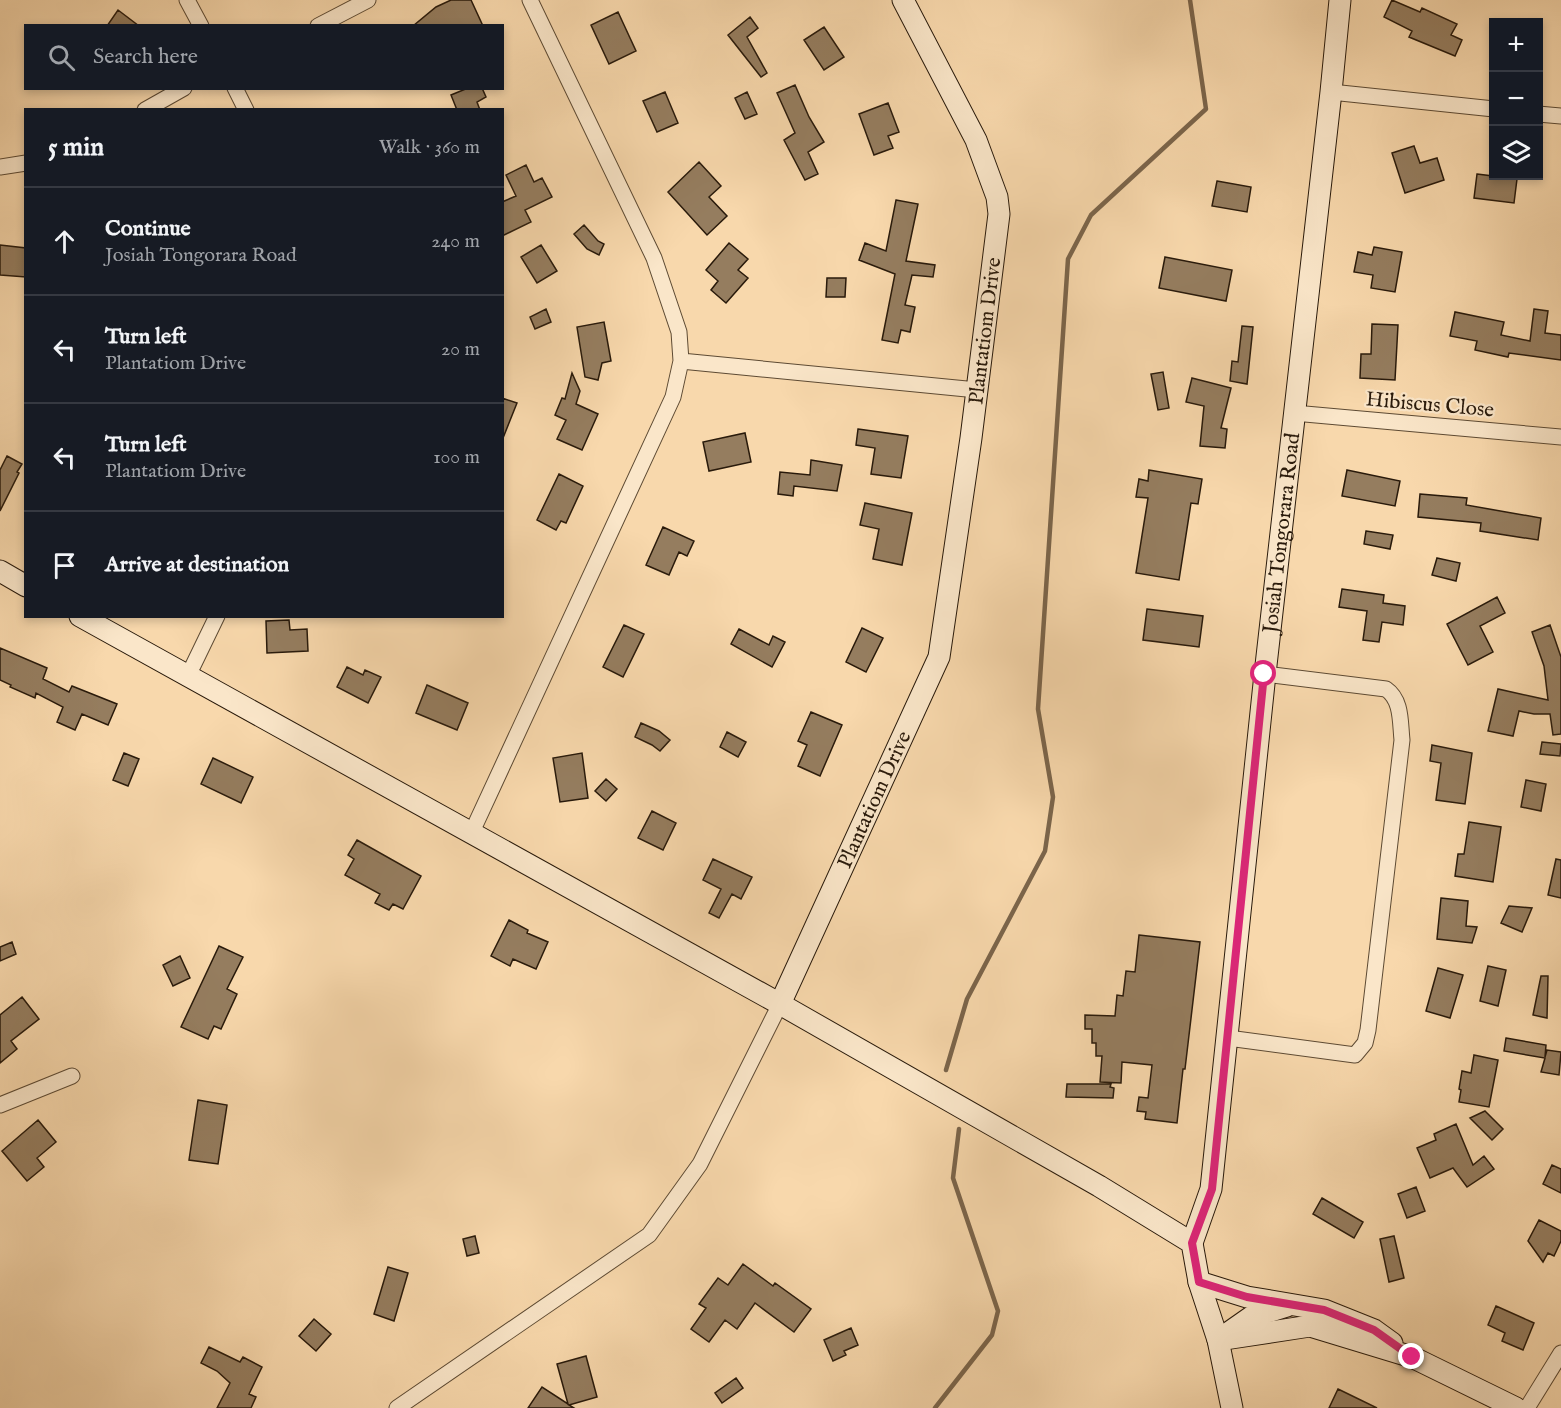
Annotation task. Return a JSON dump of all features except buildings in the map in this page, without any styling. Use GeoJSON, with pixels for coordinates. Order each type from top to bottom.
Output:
{"type":"FeatureCollection","features":[{"type":"Feature","properties":{"kind":"street"},"geometry":{"type":"LineString","coordinates":[[187,0],[200,24]]}},
{"type":"Feature","properties":{"kind":"street"},"geometry":{"type":"LineString","coordinates":[[322,24],[368,0]]}},
{"type":"Feature","properties":{"kind":"street"},"geometry":{"type":"LineString","coordinates":[[471,834],[673,397],[681,361],[680,332],[654,258],[530,0]]}},
{"type":"Feature","properties":{"kind":"street","name":"Plantatiom Drive"},"geometry":{"type":"LineString","coordinates":[[780,1004],[939,657],[977,390],[999,214],[997,197],[976,140],[903,0]]}},
{"type":"Feature","properties":{"kind":"street","name":"Josiah Tongorara Road"},"geometry":{"type":"LineString","coordinates":[[1192,1243],[1212,1189],[1264,674],[1340,0]]}},
{"type":"Feature","properties":{"kind":"street"},"geometry":{"type":"LineString","coordinates":[[148,108],[180,90]]}},
{"type":"Feature","properties":{"kind":"street"},"geometry":{"type":"LineString","coordinates":[[236,90],[245,108]]}},
{"type":"Feature","properties":{"kind":"street"},"geometry":{"type":"LineString","coordinates":[[1331,92],[1489,108]]}},
{"type":"Feature","properties":{"kind":"street"},"geometry":{"type":"LineString","coordinates":[[1543,114],[1561,116]]}},
{"type":"Feature","properties":{"kind":"street"},"geometry":{"type":"LineString","coordinates":[[0,167],[24,163]]}},
{"type":"Feature","properties":{"kind":"street"},"geometry":{"type":"LineString","coordinates":[[681,361],[977,390]]}},
{"type":"Feature","properties":{"kind":"street","name":"Hibiscus Close"},"geometry":{"type":"LineString","coordinates":[[1294,413],[1561,437]]}},
{"type":"Feature","properties":{"kind":"street"},"geometry":{"type":"LineString","coordinates":[[0,571],[24,585]]}},
{"type":"Feature","properties":{"kind":"street"},"geometry":{"type":"LineString","coordinates":[[83,618],[188,678],[780,1004],[1099,1186],[1192,1243],[1199,1282],[1218,1340],[1232,1408]]}},
{"type":"Feature","properties":{"kind":"street"},"geometry":{"type":"LineString","coordinates":[[188,678],[216,618]]}},
{"type":"Feature","properties":{"kind":"street"},"geometry":{"type":"LineString","coordinates":[[1228,1038],[1355,1055],[1365,1043],[1402,740],[1397,702],[1393,694],[1386,689],[1264,674]]}},
{"type":"Feature","properties":{"kind":"street"},"geometry":{"type":"LineString","coordinates":[[397,1408],[649,1235],[700,1164],[780,1004]]}},
{"type":"Feature","properties":{"kind":"street"},"geometry":{"type":"LineString","coordinates":[[0,1106],[72,1076]]}},
{"type":"Feature","properties":{"kind":"street"},"geometry":{"type":"LineString","coordinates":[[1199,1282],[1247,1297],[1324,1310],[1374,1330],[1412,1357]]}},
{"type":"Feature","properties":{"kind":"street"},"geometry":{"type":"LineString","coordinates":[[1218,1340],[1251,1317],[1295,1304]]}},
{"type":"Feature","properties":{"kind":"street"},"geometry":{"type":"LineString","coordinates":[[1218,1340],[1310,1326],[1412,1357],[1516,1408]]}},
{"type":"Feature","properties":{"kind":"street"},"geometry":{"type":"LineString","coordinates":[[1527,1408],[1561,1353]]}},
{"type":"Feature","properties":{"kind":"waterway"},"geometry":{"type":"LineString","coordinates":[[946,1070],[967,999],[1045,851],[1053,797],[1038,709],[1068,259],[1091,215],[1206,109],[1190,0]]}},
{"type":"Feature","properties":{"kind":"waterway"},"geometry":{"type":"LineString","coordinates":[[935,1408],[992,1335],[998,1311],[953,1178],[959,1129]]}},
{"type":"Feature","properties":{"kind":"route"},"geometry":{"type":"LineString","coordinates":[[1264,674],[1212,1189],[1192,1243],[1199,1282],[1247,1297],[1324,1310],[1374,1330],[1412,1357]]}}]}
